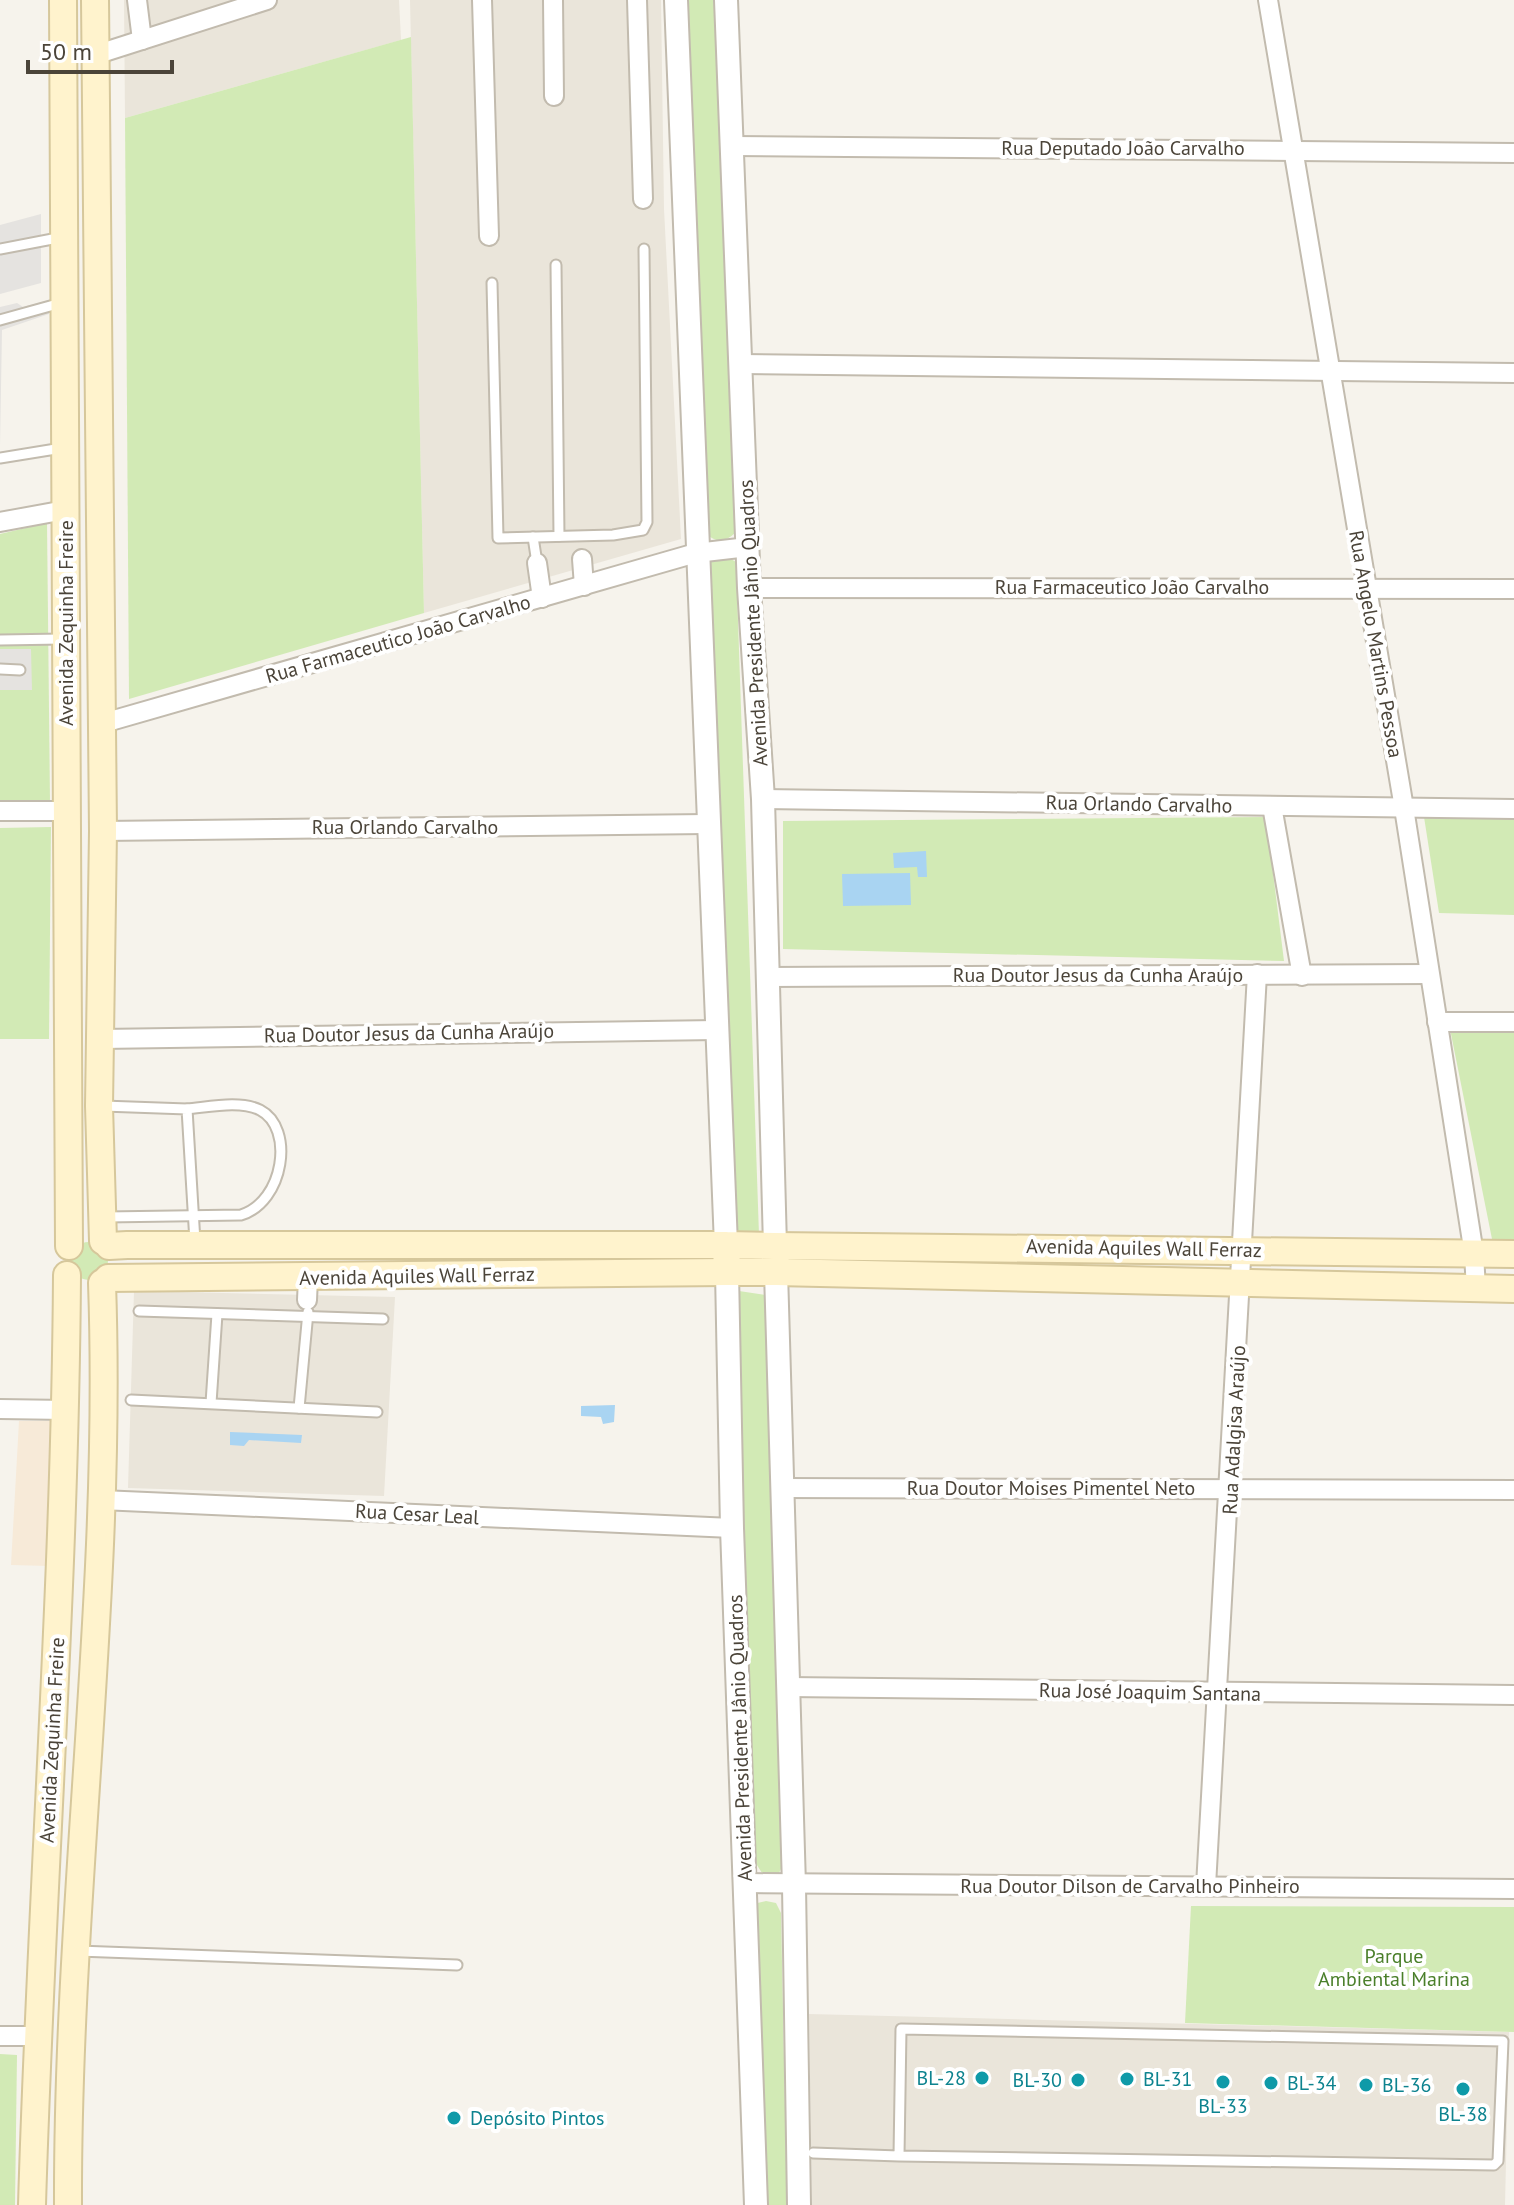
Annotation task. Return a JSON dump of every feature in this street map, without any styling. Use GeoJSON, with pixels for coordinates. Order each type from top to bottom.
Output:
{"type":"FeatureCollection","features":[{"type":"Feature","properties":{"kind":"main road","name":"Avenida Zequinha Freire"},"geometry":{"type":"LineString","coordinates":[[63,0],[69,1246]]}},
{"type":"Feature","properties":{"kind":"main road","name":"Avenida Zequinha Freire"},"geometry":{"type":"LineString","coordinates":[[95,0],[103,831],[99,1106],[105,1235]]}},
{"type":"Feature","properties":{"kind":"main road"},"geometry":{"type":"LineString","coordinates":[[62,80],[74,90],[87,88],[95,68]]}},
{"type":"Feature","properties":{"kind":"main road"},"geometry":{"type":"LineString","coordinates":[[62,127],[80,122],[96,126]]}},
{"type":"Feature","properties":{"kind":"main road"},"geometry":{"type":"LineString","coordinates":[[66,811],[90,815],[103,831]]}},
{"type":"Feature","properties":{"kind":"main road"},"geometry":{"type":"LineString","coordinates":[[105,1235],[114,1262],[105,1280],[87,1286],[67,1275],[64,1260],[69,1246],[89,1236],[105,1235]]}},
{"type":"Feature","properties":{"kind":"main road","name":"Avenida Aquiles Wall Ferraz"},"geometry":{"type":"LineString","coordinates":[[105,1235],[195,1245],[726,1245],[775,1259],[1242,1283],[1514,1289]]}},
{"type":"Feature","properties":{"kind":"main road"},"geometry":{"type":"LineString","coordinates":[[726,1245],[727,1272]]}},
{"type":"Feature","properties":{"kind":"main road","name":"Avenida Aquiles Wall Ferraz"},"geometry":{"type":"LineString","coordinates":[[105,1280],[308,1298],[727,1272],[775,1259],[1244,1249],[1514,1254]]}},
{"type":"Feature","properties":{"kind":"main road","name":"Avenida Zequinha Freire"},"geometry":{"type":"LineString","coordinates":[[32,2205],[37,2036],[62,1576],[67,1275]]}},
{"type":"Feature","properties":{"kind":"main road","name":"Avenida Zequinha Freire"},"geometry":{"type":"LineString","coordinates":[[68,2205],[101,1500],[105,1280]]}},
{"type":"Feature","properties":{"kind":"street"},"geometry":{"type":"LineString","coordinates":[[137,0],[142,40]]}},
{"type":"Feature","properties":{"kind":"street"},"geometry":{"type":"LineString","coordinates":[[95,68],[142,40],[267,0]]}},
{"type":"Feature","properties":{"kind":"street"},"geometry":{"type":"LineString","coordinates":[[482,0],[489,236]]}},
{"type":"Feature","properties":{"kind":"street"},"geometry":{"type":"LineString","coordinates":[[553,0],[554,96]]}},
{"type":"Feature","properties":{"kind":"street"},"geometry":{"type":"LineString","coordinates":[[637,0],[643,199]]}},
{"type":"Feature","properties":{"kind":"street"},"geometry":{"type":"LineString","coordinates":[[676,0],[726,1245]]}},
{"type":"Feature","properties":{"kind":"street","name":"Avenida Presidente Jânio Quadros"},"geometry":{"type":"LineString","coordinates":[[726,0],[749,588],[763,799],[787,1687],[807,2153],[799,2205]]}},
{"type":"Feature","properties":{"kind":"street","name":"Rua Angelo Martins Pessoa"},"geometry":{"type":"LineString","coordinates":[[1268,0],[1404,808],[1474,1254],[1476,1289]]}},
{"type":"Feature","properties":{"kind":"street","name":"Rua Deputado João Carvalho"},"geometry":{"type":"LineString","coordinates":[[733,146],[1514,153]]}},
{"type":"Feature","properties":{"kind":"street"},"geometry":{"type":"LineString","coordinates":[[740,364],[1514,373]]}},
{"type":"Feature","properties":{"kind":"street"},"geometry":{"type":"LineString","coordinates":[[0,522],[65,510]]}},
{"type":"Feature","properties":{"kind":"street","name":"Rua Farmaceutico João Carvalho"},"geometry":{"type":"LineString","coordinates":[[100,724],[696,553],[748,547]]}},
{"type":"Feature","properties":{"kind":"street"},"geometry":{"type":"LineString","coordinates":[[582,559],[584,586]]}},
{"type":"Feature","properties":{"kind":"street"},"geometry":{"type":"LineString","coordinates":[[537,563],[542,598]]}},
{"type":"Feature","properties":{"kind":"street","name":"Rua Farmaceutico João Carvalho"},"geometry":{"type":"LineString","coordinates":[[749,588],[1366,586],[1514,589]]}},
{"type":"Feature","properties":{"kind":"street","name":"Rua Orlando Carvalho"},"geometry":{"type":"LineString","coordinates":[[763,799],[1514,809]]}},
{"type":"Feature","properties":{"kind":"street"},"geometry":{"type":"LineString","coordinates":[[1272,806],[1302,976]]}},
{"type":"Feature","properties":{"kind":"street"},"geometry":{"type":"LineString","coordinates":[[0,811],[66,811]]}},
{"type":"Feature","properties":{"kind":"street","name":"Rua Orlando Carvalho"},"geometry":{"type":"LineString","coordinates":[[103,831],[707,824]]}},
{"type":"Feature","properties":{"kind":"street","name":"Rua Adalgisa Araújo"},"geometry":{"type":"LineString","coordinates":[[1206,1886],[1220,1693],[1257,974]]}},
{"type":"Feature","properties":{"kind":"street","name":"Rua Doutor Jesus da Cunha Araújo"},"geometry":{"type":"LineString","coordinates":[[767,977],[1429,974]]}},
{"type":"Feature","properties":{"kind":"street"},"geometry":{"type":"LineString","coordinates":[[1437,1022],[1514,1022]]}},
{"type":"Feature","properties":{"kind":"street","name":"Rua Doutor Jesus da Cunha Araújo"},"geometry":{"type":"LineString","coordinates":[[101,1039],[717,1030]]}},
{"type":"Feature","properties":{"kind":"street","name":"Avenida Presidente Jânio Quadros"},"geometry":{"type":"LineString","coordinates":[[727,1272],[732,1528],[756,2205]]}},
{"type":"Feature","properties":{"kind":"street"},"geometry":{"type":"LineString","coordinates":[[0,1409],[67,1410]]}},
{"type":"Feature","properties":{"kind":"street","name":"Rua Doutor Moises Pimentel Neto"},"geometry":{"type":"LineString","coordinates":[[781,1488],[1514,1490]]}},
{"type":"Feature","properties":{"kind":"street","name":"Rua Cesar Leal"},"geometry":{"type":"LineString","coordinates":[[101,1500],[732,1528]]}},
{"type":"Feature","properties":{"kind":"street","name":"Rua José Joaquim Santana"},"geometry":{"type":"LineString","coordinates":[[787,1687],[1514,1695]]}},
{"type":"Feature","properties":{"kind":"street","name":"Rua Doutor Dilson de Carvalho Pinheiro"},"geometry":{"type":"LineString","coordinates":[[746,1883],[794,1886],[1514,1889]]}},
{"type":"Feature","properties":{"kind":"street"},"geometry":{"type":"LineString","coordinates":[[0,2036],[37,2036]]}},
{"type":"Feature","properties":{"kind":"lane"},"geometry":{"type":"LineString","coordinates":[[0,249],[63,237]]}},
{"type":"Feature","properties":{"kind":"lane"},"geometry":{"type":"LineString","coordinates":[[492,283],[498,538],[580,536],[643,530],[647,522],[644,249]]}},
{"type":"Feature","properties":{"kind":"lane"},"geometry":{"type":"LineString","coordinates":[[556,265],[559,536]]}},
{"type":"Feature","properties":{"kind":"lane"},"geometry":{"type":"LineString","coordinates":[[0,320],[64,302]]}},
{"type":"Feature","properties":{"kind":"lane"},"geometry":{"type":"LineString","coordinates":[[0,458],[65,448]]}},
{"type":"Feature","properties":{"kind":"lane"},"geometry":{"type":"LineString","coordinates":[[580,536],[582,559]]}},
{"type":"Feature","properties":{"kind":"lane"},"geometry":{"type":"LineString","coordinates":[[533,537],[537,563]]}},
{"type":"Feature","properties":{"kind":"lane"},"geometry":{"type":"LineString","coordinates":[[0,640],[66,639]]}},
{"type":"Feature","properties":{"kind":"lane"},"geometry":{"type":"LineString","coordinates":[[0,669],[20,670]]}},
{"type":"Feature","properties":{"kind":"lane"},"geometry":{"type":"LineString","coordinates":[[99,1106],[187,1109],[241,1105],[260,1110],[273,1121],[280,1153],[279,1177],[267,1201],[254,1211],[194,1217],[105,1235]]}},
{"type":"Feature","properties":{"kind":"lane"},"geometry":{"type":"LineString","coordinates":[[187,1109],[195,1245]]}},
{"type":"Feature","properties":{"kind":"lane"},"geometry":{"type":"LineString","coordinates":[[299,1408],[308,1298]]}},
{"type":"Feature","properties":{"kind":"lane"},"geometry":{"type":"LineString","coordinates":[[139,1311],[217,1314],[308,1298],[383,1319]]}},
{"type":"Feature","properties":{"kind":"lane"},"geometry":{"type":"LineString","coordinates":[[211,1403],[217,1314]]}},
{"type":"Feature","properties":{"kind":"lane"},"geometry":{"type":"LineString","coordinates":[[131,1400],[377,1412]]}},
{"type":"Feature","properties":{"kind":"lane"},"geometry":{"type":"LineString","coordinates":[[78,1951],[457,1965]]}},
{"type":"Feature","properties":{"kind":"lane"},"geometry":{"type":"LineString","coordinates":[[807,2153],[899,2156],[1494,2165],[1498,2161],[1503,2041],[901,2029],[899,2156]]}},
{"type":"Feature","properties":{"kind":"shaded area"},"geometry":{"type":"Polygon","coordinates":[[[124,0],[399,0],[401,40],[125,118],[124,0]]]}},
{"type":"Feature","properties":{"kind":"shaded area"},"geometry":{"type":"Polygon","coordinates":[[[410,0],[661,0],[664,209],[681,539],[424,613],[410,0]]]}},
{"type":"Feature","properties":{"kind":"shaded area"},"geometry":{"type":"Polygon","coordinates":[[[41,214],[41,283],[0,294],[0,225],[41,214]]]}},
{"type":"Feature","properties":{"kind":"shaded area"},"geometry":{"type":"Polygon","coordinates":[[[49,300],[49,314],[2,330],[0,446],[0,307],[17,303],[23,307],[49,300]]]}},
{"type":"Feature","properties":{"kind":"shaded area"},"geometry":{"type":"Polygon","coordinates":[[[0,649],[31,649],[32,690],[0,690],[0,649]]]}},
{"type":"Feature","properties":{"kind":"shaded area"},"geometry":{"type":"Polygon","coordinates":[[[134,1291],[395,1297],[384,1496],[128,1488],[134,1291]]]}},
{"type":"Feature","properties":{"kind":"shaded area"},"geometry":{"type":"Polygon","coordinates":[[[19,1421],[56,1421],[49,1566],[11,1565],[19,1421]]]}},
{"type":"Feature","properties":{"kind":"shaded area"},"geometry":{"type":"Polygon","coordinates":[[[809,2014],[1509,2032],[1505,2205],[812,2205],[809,2014]]]}},
{"type":"Feature","properties":{"kind":"green space"},"geometry":{"type":"Polygon","coordinates":[[[688,0],[716,0],[735,533],[721,540],[706,534],[688,0]]]}},
{"type":"Feature","properties":{"kind":"green space"},"geometry":{"type":"Polygon","coordinates":[[[411,37],[424,613],[129,699],[125,118],[411,37]]]}},
{"type":"Feature","properties":{"kind":"green space"},"geometry":{"type":"Polygon","coordinates":[[[47,523],[50,802],[0,802],[0,534],[47,523]]]}},
{"type":"Feature","properties":{"kind":"green space"},"geometry":{"type":"Polygon","coordinates":[[[731,559],[736,562],[759,1235],[733,1234],[708,560],[731,559]]]}},
{"type":"Feature","properties":{"kind":"green space"},"geometry":{"type":"Polygon","coordinates":[[[1266,817],[1284,961],[783,949],[783,821],[1266,817]]]}},
{"type":"Feature","properties":{"kind":"green space"},"geometry":{"type":"Polygon","coordinates":[[[1424,817],[1514,818],[1514,915],[1439,913],[1424,817]]]}},
{"type":"Feature","properties":{"kind":"green space"},"geometry":{"type":"Polygon","coordinates":[[[51,827],[49,1039],[0,1039],[0,828],[51,827]]]}},
{"type":"Feature","properties":{"kind":"green space"},"geometry":{"type":"Polygon","coordinates":[[[1450,1029],[1514,1030],[1514,1239],[1492,1239],[1450,1029]]]}},
{"type":"Feature","properties":{"kind":"green space"},"geometry":{"type":"Polygon","coordinates":[[[89,1242],[102,1248],[108,1261],[102,1274],[89,1280],[76,1274],[70,1261],[76,1248],[89,1242]]]}},
{"type":"Feature","properties":{"kind":"green space"},"geometry":{"type":"Polygon","coordinates":[[[735,1293],[766,1295],[769,1325],[783,1865],[779,1873],[762,1873],[755,1862],[735,1293]]]}},
{"type":"Feature","properties":{"kind":"green space"},"geometry":{"type":"Polygon","coordinates":[[[766,1901],[776,1903],[781,1913],[787,2205],[756,2205],[753,1904],[766,1901]]]}},
{"type":"Feature","properties":{"kind":"green space","name":"Parque Ambiental Marina"},"geometry":{"type":"Polygon","coordinates":[[[1191,1906],[1514,1907],[1514,2032],[1185,2023],[1191,1906]]]}},
{"type":"Feature","properties":{"kind":"green space"},"geometry":{"type":"Polygon","coordinates":[[[0,2054],[17,2055],[15,2205],[0,2205],[0,2054]]]}},
{"type":"Feature","properties":{"kind":"water"},"geometry":{"type":"Polygon","coordinates":[[[926,851],[927,877],[918,877],[917,867],[894,868],[893,853],[926,851]]]}},
{"type":"Feature","properties":{"kind":"water"},"geometry":{"type":"Polygon","coordinates":[[[910,873],[911,905],[843,906],[842,874],[910,873]]]}},
{"type":"Feature","properties":{"kind":"water"},"geometry":{"type":"Polygon","coordinates":[[[615,1405],[614,1422],[603,1424],[601,1417],[581,1416],[581,1406],[615,1405]]]}},
{"type":"Feature","properties":{"kind":"water"},"geometry":{"type":"Polygon","coordinates":[[[230,1432],[302,1435],[301,1443],[249,1440],[244,1446],[230,1445],[230,1432]]]}},
{"type":"Feature","properties":{"kind":"place","name":"BL-28"},"geometry":{"type":"Point","coordinates":[982,2078]}},
{"type":"Feature","properties":{"kind":"place","name":"BL-31"},"geometry":{"type":"Point","coordinates":[1127,2079]}},
{"type":"Feature","properties":{"kind":"place","name":"BL-30"},"geometry":{"type":"Point","coordinates":[1078,2080]}},
{"type":"Feature","properties":{"kind":"place","name":"BL-33"},"geometry":{"type":"Point","coordinates":[1223,2082]}},
{"type":"Feature","properties":{"kind":"place","name":"BL-34"},"geometry":{"type":"Point","coordinates":[1271,2083]}},
{"type":"Feature","properties":{"kind":"place","name":"BL-36"},"geometry":{"type":"Point","coordinates":[1366,2085]}},
{"type":"Feature","properties":{"kind":"place","name":"BL-38"},"geometry":{"type":"Point","coordinates":[1463,2089]}},
{"type":"Feature","properties":{"kind":"place","name":"Depósito Pintos"},"geometry":{"type":"Point","coordinates":[454,2118]}}]}
